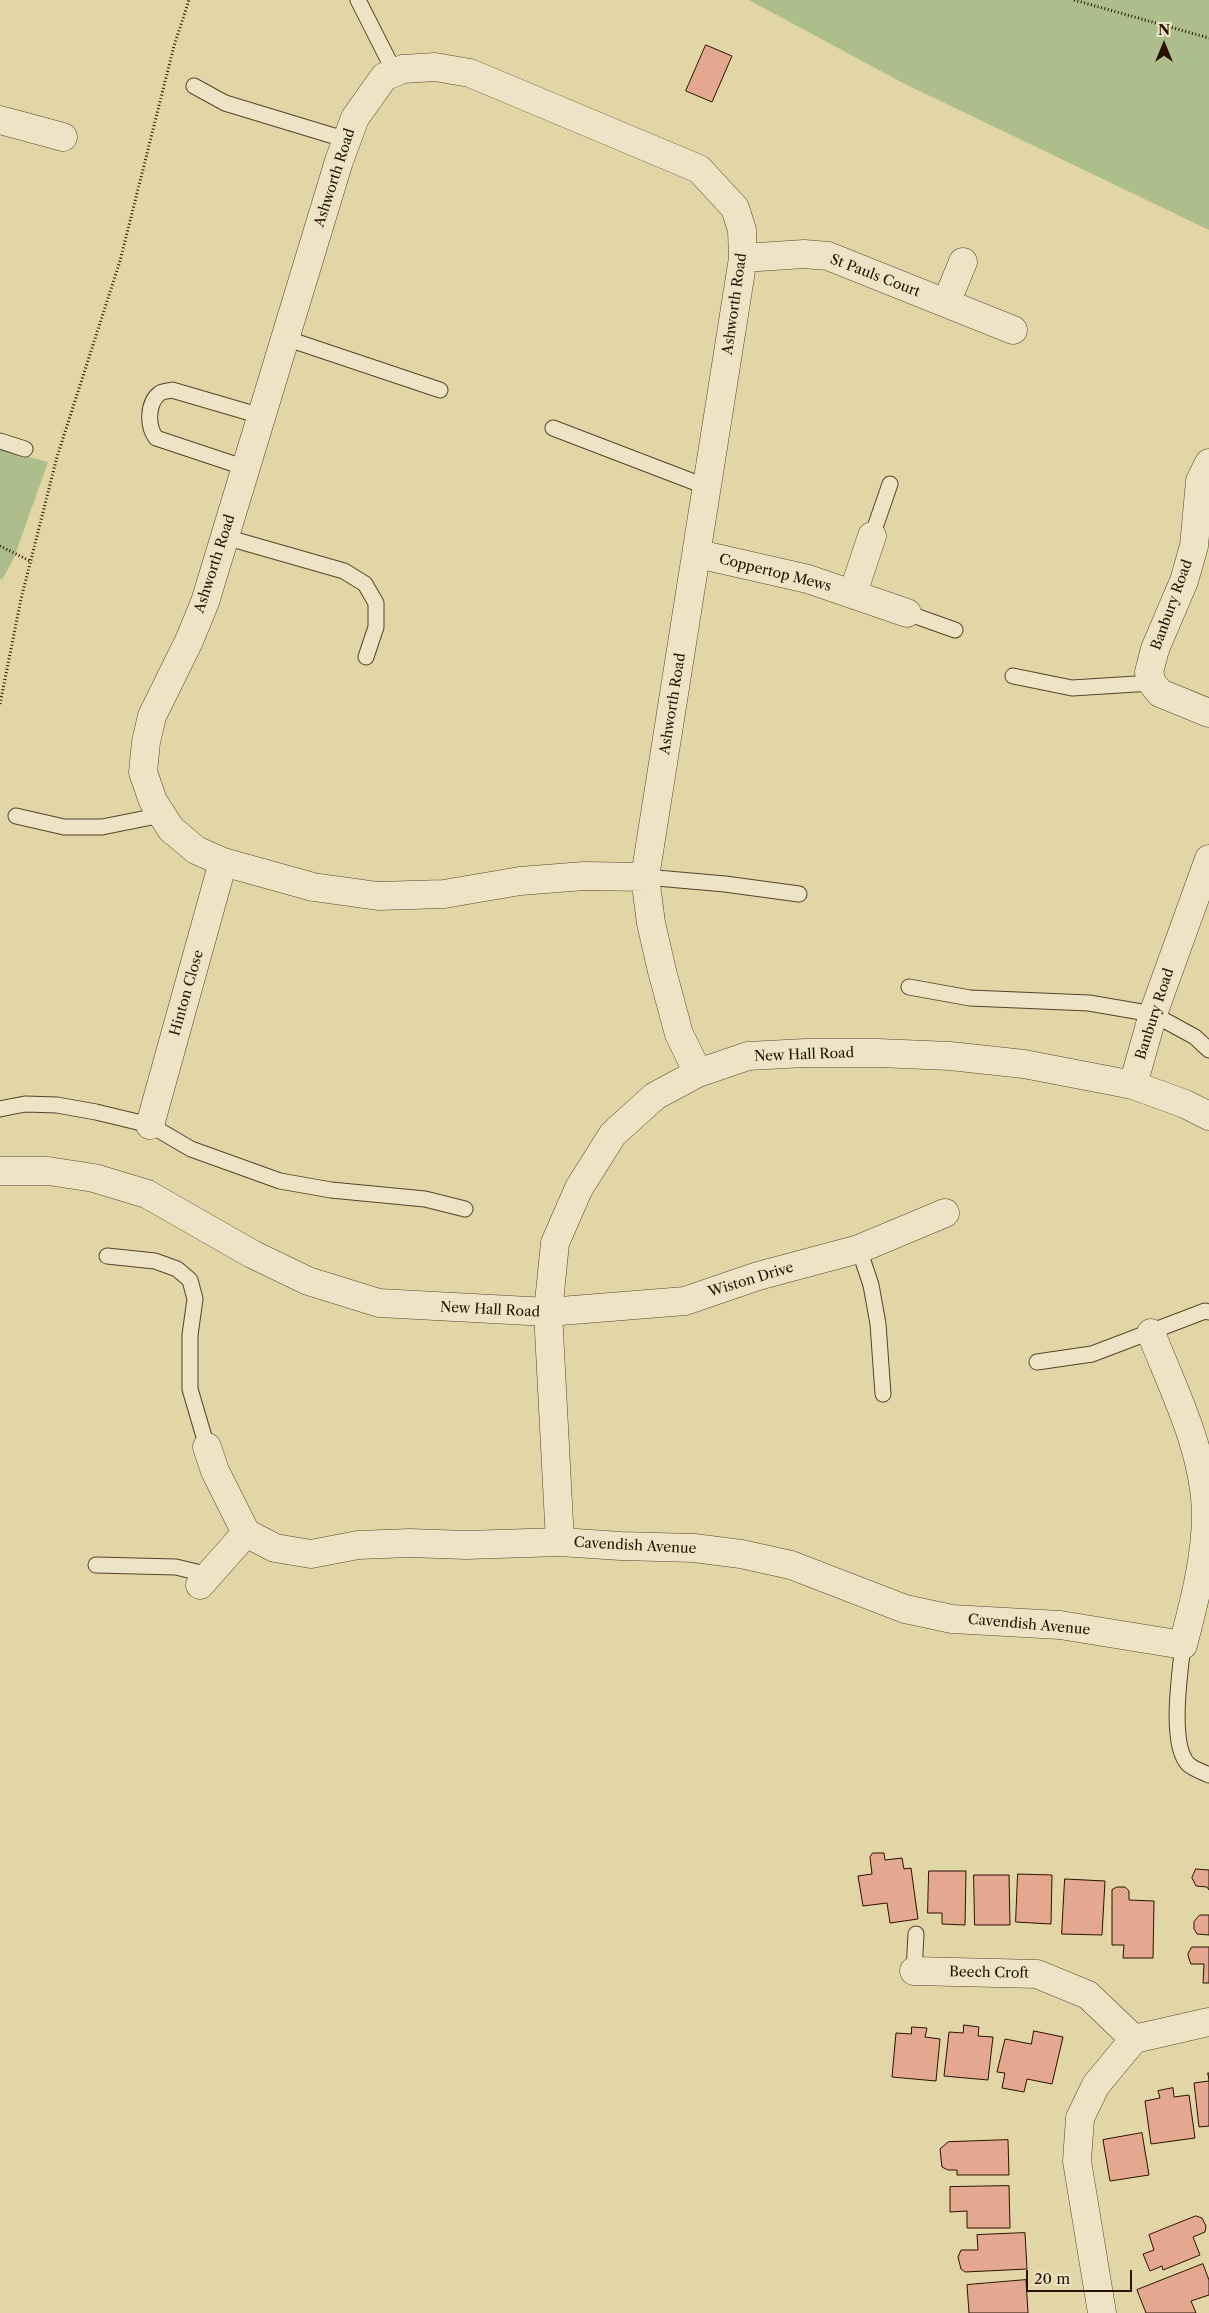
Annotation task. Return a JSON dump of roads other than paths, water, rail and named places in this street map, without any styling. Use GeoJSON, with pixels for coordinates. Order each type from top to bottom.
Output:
{"type":"FeatureCollection","features":[{"type":"Feature","properties":{"kind":"street","name":"Ashworth Road"},"geometry":{"type":"LineString","coordinates":[[645,877],[574,877],[520,881],[444,894],[378,896],[313,887],[223,862],[196,850],[171,829],[153,801],[143,772],[146,742],[152,716],[205,602],[285,338],[355,118],[369,96],[384,78],[404,69],[435,67],[470,73],[699,169],[735,208],[742,230],[743,258],[698,554],[645,877],[651,923],[678,1034],[698,1073]]}},
{"type":"Feature","properties":{"kind":"street"},"geometry":{"type":"LineString","coordinates":[[0,120],[63,137]]}},
{"type":"Feature","properties":{"kind":"street","name":"St Pauls Court"},"geometry":{"type":"LineString","coordinates":[[743,258],[804,254],[828,256],[1013,330]]}},
{"type":"Feature","properties":{"kind":"street"},"geometry":{"type":"LineString","coordinates":[[946,303],[964,262]]}},
{"type":"Feature","properties":{"kind":"street","name":"Banbury Road"},"geometry":{"type":"LineString","coordinates":[[1152,683],[1149,672],[1155,649],[1184,581],[1194,546],[1200,481],[1209,463]]}},
{"type":"Feature","properties":{"kind":"street"},"geometry":{"type":"LineString","coordinates":[[853,593],[872,536]]}},
{"type":"Feature","properties":{"kind":"street","name":"Coppertop Mews"},"geometry":{"type":"LineString","coordinates":[[698,554],[808,579],[853,593],[906,613]]}},
{"type":"Feature","properties":{"kind":"street"},"geometry":{"type":"LineString","coordinates":[[1152,683],[1160,693],[1209,713]]}},
{"type":"Feature","properties":{"kind":"street","name":"Banbury Road"},"geometry":{"type":"LineString","coordinates":[[1133,1085],[1153,1014],[1209,859]]}},
{"type":"Feature","properties":{"kind":"street","name":"Hinton Close"},"geometry":{"type":"LineString","coordinates":[[150,1125],[223,862]]}},
{"type":"Feature","properties":{"kind":"street","name":"New Hall Road"},"geometry":{"type":"LineString","coordinates":[[0,1171],[48,1171],[94,1178],[147,1194],[252,1254],[308,1282],[378,1303],[548,1312],[556,1243],[579,1188],[613,1134],[655,1096],[698,1073],[748,1056],[805,1053],[878,1053],[950,1056],[1024,1064],[1133,1085],[1185,1104],[1209,1116]]}},
{"type":"Feature","properties":{"kind":"street","name":"Wiston Drive"},"geometry":{"type":"LineString","coordinates":[[548,1312],[685,1301],[758,1276],[859,1250],[945,1213]]}},
{"type":"Feature","properties":{"kind":"street","name":"Cavendish Avenue"},"geometry":{"type":"LineString","coordinates":[[548,1312],[560,1542]]}},
{"type":"Feature","properties":{"kind":"street"},"geometry":{"type":"LineString","coordinates":[[1151,1333],[1190,1429],[1202,1477],[1206,1514],[1200,1572],[1183,1646]]}},
{"type":"Feature","properties":{"kind":"street"},"geometry":{"type":"LineString","coordinates":[[204,1580],[246,1533],[215,1471],[206,1447]]}},
{"type":"Feature","properties":{"kind":"street","name":"Cavendish Avenue"},"geometry":{"type":"LineString","coordinates":[[246,1533],[276,1548],[311,1554],[358,1545],[410,1543],[466,1545],[560,1542],[694,1548],[741,1554],[791,1565],[914,1611],[952,1619],[1060,1625],[1183,1646]]}},
{"type":"Feature","properties":{"kind":"street","name":"Beech Croft"},"geometry":{"type":"LineString","coordinates":[[914,1971],[1037,1974],[1088,1995],[1134,2038]]}},
{"type":"Feature","properties":{"kind":"street"},"geometry":{"type":"LineString","coordinates":[[1102,2313],[1077,2161],[1080,2118],[1096,2085],[1134,2038],[1209,2022]]}},
{"type":"Feature","properties":{"kind":"lane"},"geometry":{"type":"LineString","coordinates":[[358,0],[395,73]]}},
{"type":"Feature","properties":{"kind":"lane"},"geometry":{"type":"LineString","coordinates":[[194,86],[226,103],[347,140]]}},
{"type":"Feature","properties":{"kind":"lane"},"geometry":{"type":"LineString","coordinates":[[285,338],[440,390]]}},
{"type":"Feature","properties":{"kind":"lane"},"geometry":{"type":"LineString","coordinates":[[246,468],[156,438],[151,431],[149,418],[153,404],[161,393],[172,390],[261,416]]}},
{"type":"Feature","properties":{"kind":"lane"},"geometry":{"type":"LineString","coordinates":[[553,428],[707,486]]}},
{"type":"Feature","properties":{"kind":"lane"},"geometry":{"type":"LineString","coordinates":[[0,442],[25,449]]}},
{"type":"Feature","properties":{"kind":"lane"},"geometry":{"type":"LineString","coordinates":[[872,536],[890,484]]}},
{"type":"Feature","properties":{"kind":"lane"},"geometry":{"type":"LineString","coordinates":[[225,537],[344,571],[365,584],[376,603],[376,627],[366,657]]}},
{"type":"Feature","properties":{"kind":"lane"},"geometry":{"type":"LineString","coordinates":[[906,613],[955,630]]}},
{"type":"Feature","properties":{"kind":"lane"},"geometry":{"type":"LineString","coordinates":[[1013,676],[1072,688],[1152,683]]}},
{"type":"Feature","properties":{"kind":"lane"},"geometry":{"type":"LineString","coordinates":[[16,816],[64,827],[102,827],[162,815]]}},
{"type":"Feature","properties":{"kind":"lane"},"geometry":{"type":"LineString","coordinates":[[645,877],[725,884],[799,894]]}},
{"type":"Feature","properties":{"kind":"lane"},"geometry":{"type":"LineString","coordinates":[[909,988],[970,998],[1089,1003],[1153,1014],[1195,1037],[1209,1050]]}},
{"type":"Feature","properties":{"kind":"lane"},"geometry":{"type":"LineString","coordinates":[[0,1109],[25,1104],[57,1105],[96,1112],[150,1125],[191,1149],[280,1181],[331,1190],[425,1199],[465,1208]]}},
{"type":"Feature","properties":{"kind":"lane"},"geometry":{"type":"LineString","coordinates":[[859,1250],[871,1285],[878,1324],[883,1394]]}},
{"type":"Feature","properties":{"kind":"lane"},"geometry":{"type":"LineString","coordinates":[[107,1256],[156,1261],[177,1269],[190,1280],[195,1299],[190,1335],[190,1389],[206,1447]]}},
{"type":"Feature","properties":{"kind":"lane"},"geometry":{"type":"LineString","coordinates":[[1037,1362],[1092,1354],[1206,1311],[1209,1312]]}},
{"type":"Feature","properties":{"kind":"lane"},"geometry":{"type":"LineString","coordinates":[[96,1566],[176,1567],[204,1580]]}},
{"type":"Feature","properties":{"kind":"lane"},"geometry":{"type":"LineString","coordinates":[[1183,1646],[1177,1708],[1178,1742],[1188,1764],[1209,1775]]}},
{"type":"Feature","properties":{"kind":"lane"},"geometry":{"type":"LineString","coordinates":[[914,1971],[916,1934]]}}]}
